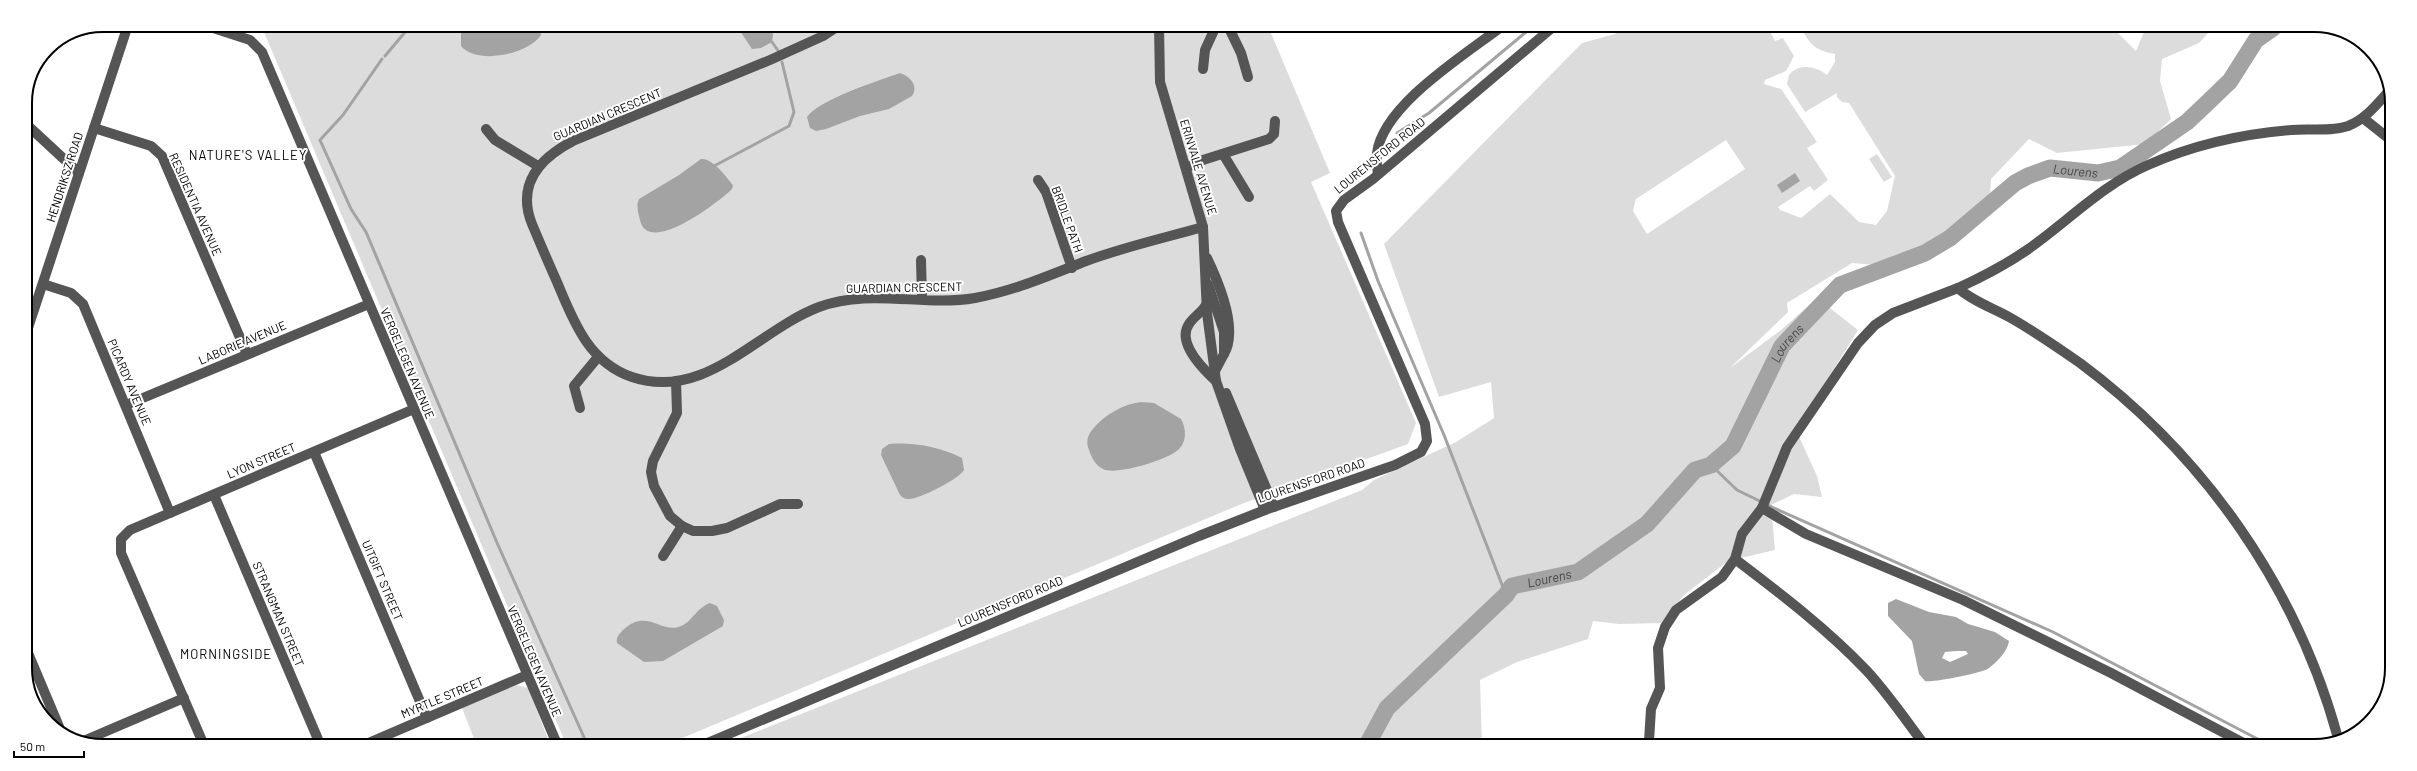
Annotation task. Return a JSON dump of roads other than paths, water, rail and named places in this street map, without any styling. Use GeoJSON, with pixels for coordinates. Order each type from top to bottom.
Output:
{"type":"FeatureCollection","features":[{"type":"Feature","properties":{"kind":"street","name":"HENDRIKSZ ROAD"},"geometry":{"type":"LineString","coordinates":[[32,317],[126,32]]}},
{"type":"Feature","properties":{"kind":"street","name":"VERGELEGEN AVENUE"},"geometry":{"type":"LineString","coordinates":[[225,32],[250,40],[262,52],[555,739]]}},
{"type":"Feature","properties":{"kind":"street","name":"GUARDIAN CRESCENT"},"geometry":{"type":"LineString","coordinates":[[829,32],[770,60],[573,141],[553,151],[538,166],[529,188],[530,218],[578,331],[598,357],[632,377],[652,381],[676,381],[698,375],[739,356],[787,323],[821,306],[852,300],[974,298],[1049,277],[1115,252],[1202,227]]}},
{"type":"Feature","properties":{"kind":"street","name":"ERINVALE AVENUE"},"geometry":{"type":"LineString","coordinates":[[1159,32],[1160,82],[1202,227],[1207,303],[1220,396],[1240,449],[1270,508]]}},
{"type":"Feature","properties":{"kind":"street"},"geometry":{"type":"LineString","coordinates":[[1203,69],[1205,50],[1213,32]]}},
{"type":"Feature","properties":{"kind":"street"},"geometry":{"type":"LineString","coordinates":[[1231,32],[1241,53],[1248,77]]}},
{"type":"Feature","properties":{"kind":"street"},"geometry":{"type":"LineString","coordinates":[[1378,174],[1377,151],[1384,134],[1396,116],[1452,61],[1494,32]]}},
{"type":"Feature","properties":{"kind":"street","name":"LOURENSFORD ROAD"},"geometry":{"type":"LineString","coordinates":[[717,739],[1105,574],[1270,508],[1396,465],[1421,452],[1428,441],[1425,424],[1336,215],[1338,205],[1354,194],[1547,32]]}},
{"type":"Feature","properties":{"kind":"street"},"geometry":{"type":"LineString","coordinates":[[1649,739],[1650,709],[1660,688],[1658,648],[1665,627],[1676,610],[1722,577],[1735,559],[1742,534],[1762,508],[1787,447],[1858,343],[1875,325],[1893,313],[1958,288],[1991,273],[2027,250],[2103,191],[2146,166],[2182,152],[2234,137],[2292,130],[2335,129],[2349,126],[2363,118],[2385,96]]}},
{"type":"Feature","properties":{"kind":"street"},"geometry":{"type":"LineString","coordinates":[[2363,118],[2385,135]]}},
{"type":"Feature","properties":{"kind":"street"},"geometry":{"type":"LineString","coordinates":[[1186,168],[1269,139],[1274,134],[1275,122]]}},
{"type":"Feature","properties":{"kind":"street","name":"RESIDENTIA AVENUE"},"geometry":{"type":"LineString","coordinates":[[94,128],[151,146],[162,156],[246,354]]}},
{"type":"Feature","properties":{"kind":"street"},"geometry":{"type":"LineString","coordinates":[[32,129],[79,172]]}},
{"type":"Feature","properties":{"kind":"street"},"geometry":{"type":"LineString","coordinates":[[486,129],[495,140],[538,166]]}},
{"type":"Feature","properties":{"kind":"street"},"geometry":{"type":"LineString","coordinates":[[1223,154],[1249,197]]}},
{"type":"Feature","properties":{"kind":"street","name":"BRIDLE PATH"},"geometry":{"type":"LineString","coordinates":[[1038,180],[1046,192],[1072,268]]}},
{"type":"Feature","properties":{"kind":"street"},"geometry":{"type":"LineString","coordinates":[[1204,251],[1226,307],[1229,340],[1217,380],[1194,358],[1186,334],[1188,325],[1207,303]]}},
{"type":"Feature","properties":{"kind":"street"},"geometry":{"type":"LineString","coordinates":[[922,260],[922,299]]}},
{"type":"Feature","properties":{"kind":"street"},"geometry":{"type":"LineString","coordinates":[[1205,277],[1222,326],[1224,354]]}},
{"type":"Feature","properties":{"kind":"street","name":"PICARDY AVENUE"},"geometry":{"type":"LineString","coordinates":[[43,284],[71,293],[83,304],[170,513]]}},
{"type":"Feature","properties":{"kind":"street"},"geometry":{"type":"LineString","coordinates":[[1958,288],[2041,336],[2091,371],[2138,411],[2201,477],[2242,531],[2285,601],[2322,683],[2337,735]]}},
{"type":"Feature","properties":{"kind":"street","name":"LABORIE AVENUE"},"geometry":{"type":"LineString","coordinates":[[126,405],[369,304]]}},
{"type":"Feature","properties":{"kind":"street"},"geometry":{"type":"LineString","coordinates":[[580,408],[574,386],[598,357]]}},
{"type":"Feature","properties":{"kind":"street"},"geometry":{"type":"LineString","coordinates":[[676,381],[677,413],[653,461],[651,472],[654,486],[666,511],[682,526],[692,531],[712,531],[727,528],[780,504],[798,504]]}},
{"type":"Feature","properties":{"kind":"street","name":"LYON STREET"},"geometry":{"type":"LineString","coordinates":[[184,698],[121,553],[121,539],[130,530],[414,409]]}},
{"type":"Feature","properties":{"kind":"street","name":"UITGIFT STREET"},"geometry":{"type":"LineString","coordinates":[[314,452],[428,718]]}},
{"type":"Feature","properties":{"kind":"street","name":"STRANGMAN STREET"},"geometry":{"type":"LineString","coordinates":[[214,495],[318,739]]}},
{"type":"Feature","properties":{"kind":"street"},"geometry":{"type":"LineString","coordinates":[[1762,508],[1806,534],[1963,600],[1999,617],[2236,739]]}},
{"type":"Feature","properties":{"kind":"street"},"geometry":{"type":"LineString","coordinates":[[662,556],[682,526]]}},
{"type":"Feature","properties":{"kind":"street"},"geometry":{"type":"LineString","coordinates":[[1735,559],[1792,603],[1844,648],[1868,672],[1920,739]]}},
{"type":"Feature","properties":{"kind":"street"},"geometry":{"type":"LineString","coordinates":[[32,663],[57,722]]}},
{"type":"Feature","properties":{"kind":"street","name":"MYRTLE STREET"},"geometry":{"type":"LineString","coordinates":[[378,739],[527,675]]}},
{"type":"Feature","properties":{"kind":"street"},"geometry":{"type":"LineString","coordinates":[[90,738],[184,698],[200,739]]}},
{"type":"Feature","properties":{"kind":"waterway"},"geometry":{"type":"LineString","coordinates":[[385,56],[405,32]]}},
{"type":"Feature","properties":{"kind":"waterway"},"geometry":{"type":"LineString","coordinates":[[1397,133],[1429,113],[1526,32]]}},
{"type":"Feature","properties":{"kind":"waterway","name":"Lourens"},"geometry":{"type":"LineString","coordinates":[[1370,739],[1387,708],[1506,595],[1512,586],[1578,572],[1647,524],[1695,470],[1711,465],[1733,446],[1782,346],[1840,285],[1925,253],[1950,238],[2015,183],[2028,176],[2050,168],[2098,173],[2120,168],[2187,122],[2230,81],[2256,40],[2267,32]]}},
{"type":"Feature","properties":{"kind":"waterway"},"geometry":{"type":"LineString","coordinates":[[772,42],[779,52]]}},
{"type":"Feature","properties":{"kind":"waterway"},"geometry":{"type":"LineString","coordinates":[[382,59],[343,115],[320,140],[351,209],[366,232],[498,545],[585,739]]}},
{"type":"Feature","properties":{"kind":"waterway"},"geometry":{"type":"LineString","coordinates":[[714,166],[789,126],[794,112],[782,62]]}},
{"type":"Feature","properties":{"kind":"waterway"},"geometry":{"type":"LineString","coordinates":[[1361,233],[1378,281],[1444,435],[1506,595]]}},
{"type":"Feature","properties":{"kind":"waterway"},"geometry":{"type":"LineString","coordinates":[[1711,465],[1737,490],[1774,508],[2053,632],[2258,739]]}},
{"type":"Feature","properties":{"kind":"district","name":"NATURE'S VALLEY"},"geometry":{"type":"Point","coordinates":[248,155]}},
{"type":"Feature","properties":{"kind":"district","name":"MORNINGSIDE"},"geometry":{"type":"Point","coordinates":[226,654]}}]}
